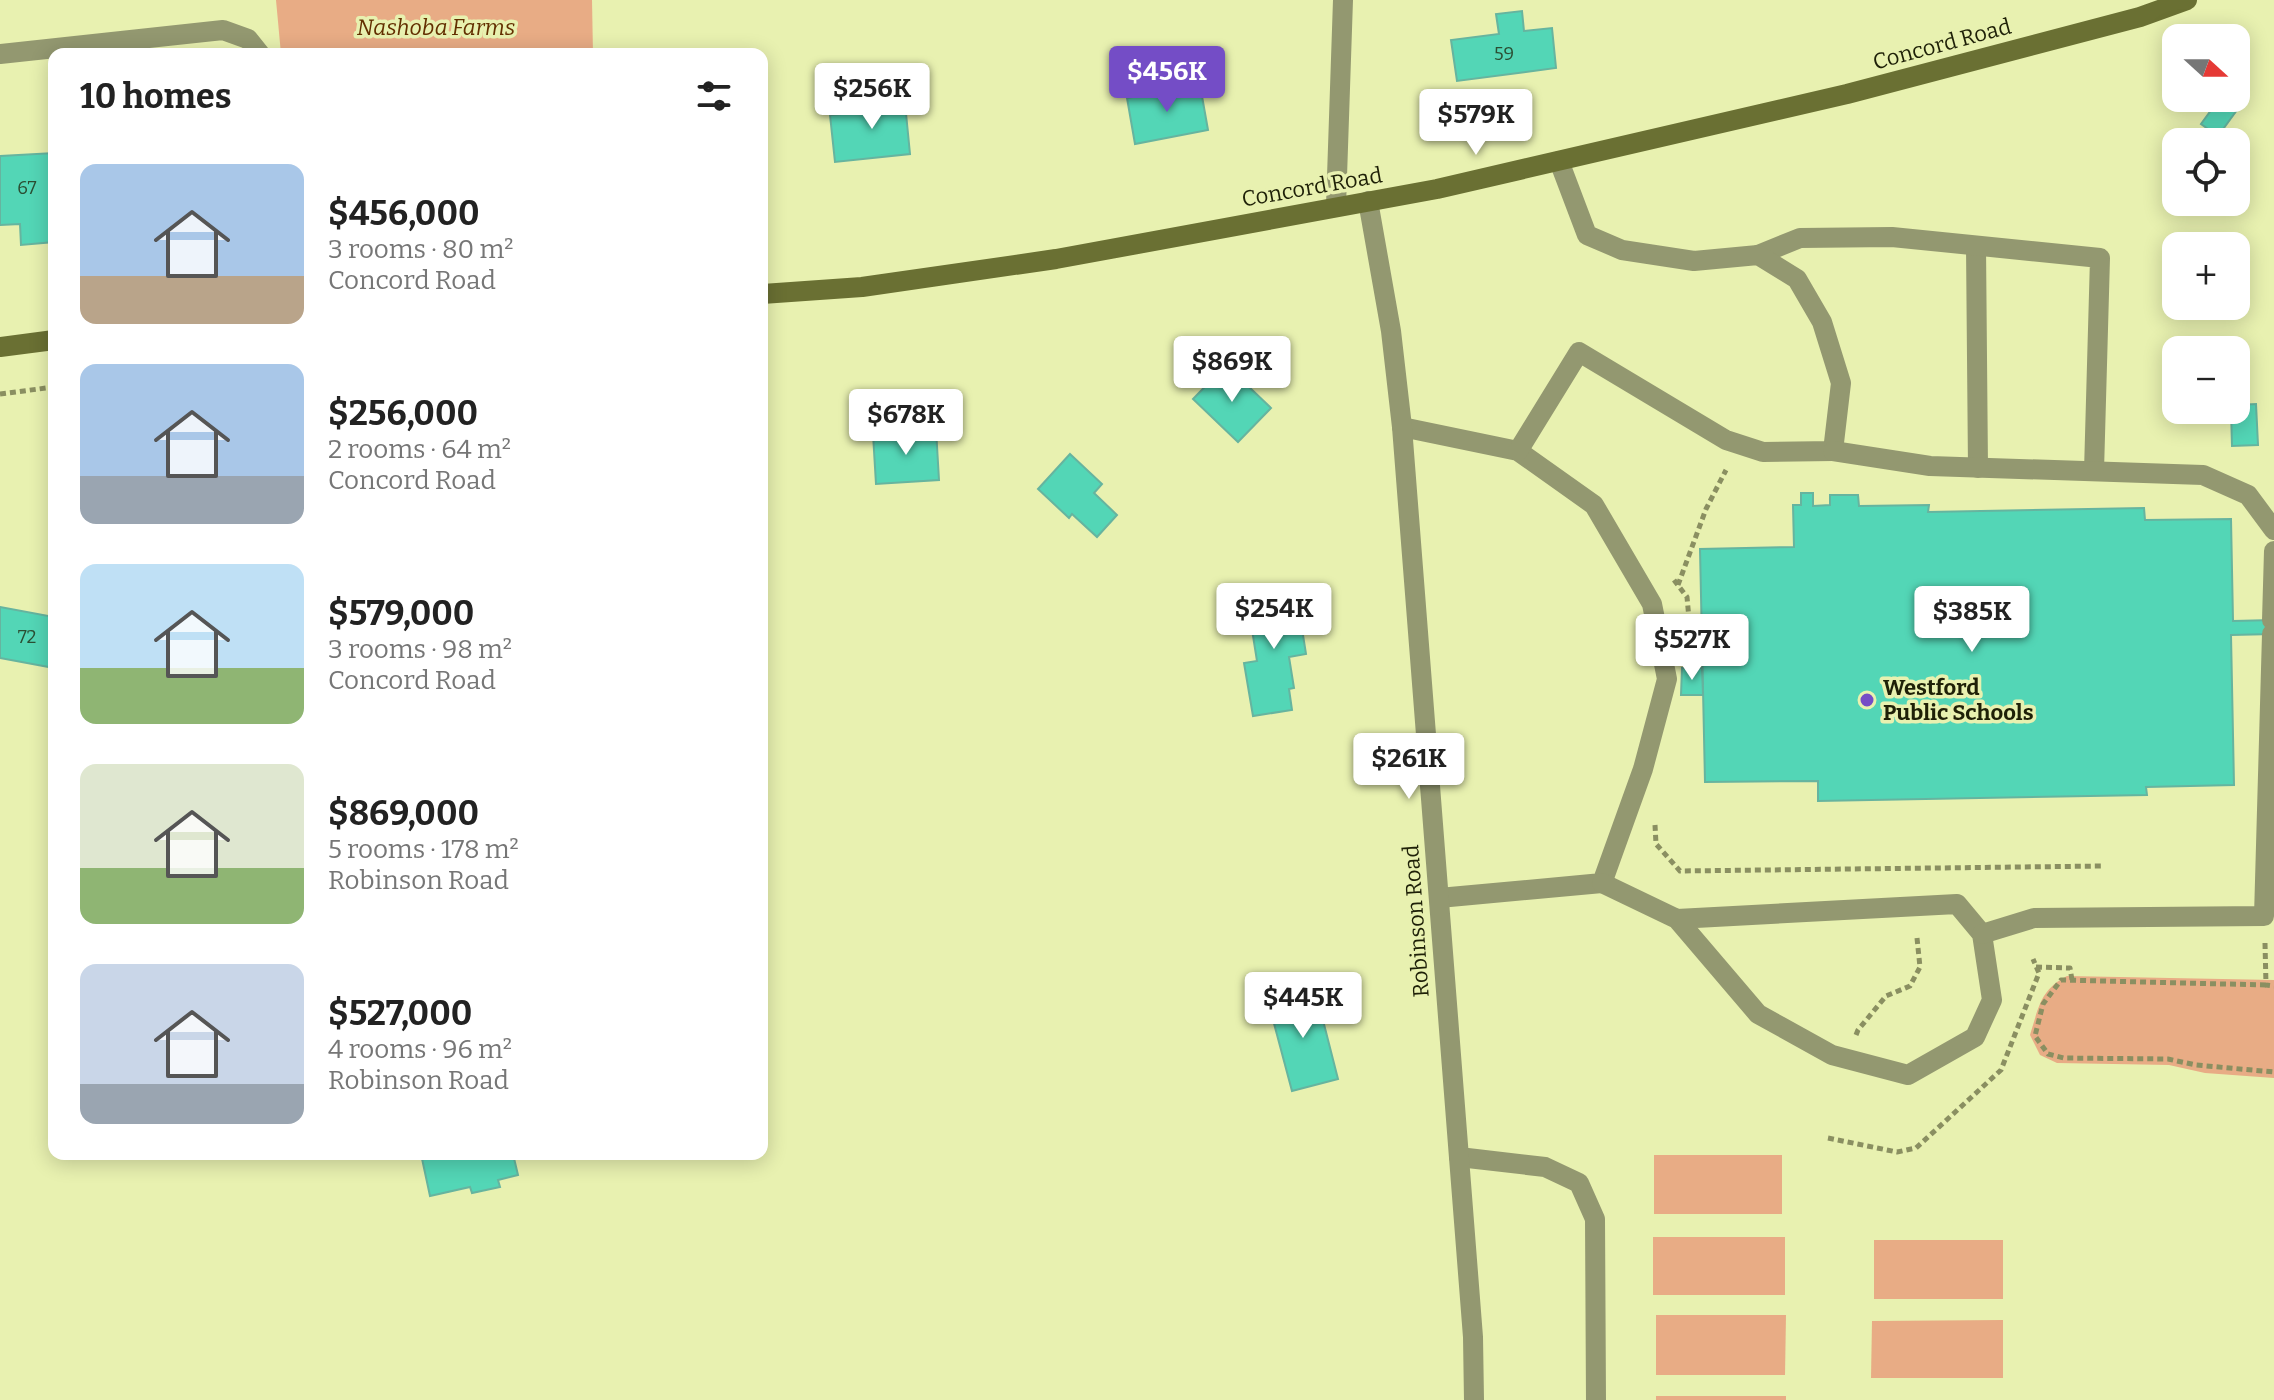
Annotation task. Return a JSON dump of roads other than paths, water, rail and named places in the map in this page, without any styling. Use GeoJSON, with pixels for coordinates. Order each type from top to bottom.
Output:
{"type":"FeatureCollection","features":[{"type":"Feature","properties":{"kind":"main road","name":"Concord Road"},"geometry":{"type":"LineString","coordinates":[[768,294],[862,287],[1056,259],[1437,189],[1847,94],[2140,17],[2187,0]]}},
{"type":"Feature","properties":{"kind":"main road"},"geometry":{"type":"LineString","coordinates":[[0,347],[48,341]]}},
{"type":"Feature","properties":{"kind":"street"},"geometry":{"type":"LineString","coordinates":[[1336,206],[1343,0]]}},
{"type":"Feature","properties":{"kind":"street"},"geometry":{"type":"LineString","coordinates":[[56,48],[223,30],[248,39],[255,48]]}},
{"type":"Feature","properties":{"kind":"street"},"geometry":{"type":"LineString","coordinates":[[0,54],[48,49]]}},
{"type":"Feature","properties":{"kind":"street"},"geometry":{"type":"LineString","coordinates":[[1559,161],[1587,235],[1622,250],[1694,261],[1758,255],[1800,238],[1892,237],[2100,258],[2094,471]]}},
{"type":"Feature","properties":{"kind":"street","name":"Robinson Road"},"geometry":{"type":"LineString","coordinates":[[1368,201],[1391,331],[1402,427],[1473,1337],[1474,1400]]}},
{"type":"Feature","properties":{"kind":"street"},"geometry":{"type":"LineString","coordinates":[[1976,246],[1978,468]]}},
{"type":"Feature","properties":{"kind":"street"},"geometry":{"type":"LineString","coordinates":[[1758,255],[1797,279],[1822,322],[1841,383],[1833,451]]}},
{"type":"Feature","properties":{"kind":"street"},"geometry":{"type":"LineString","coordinates":[[1518,451],[1579,352],[1726,440],[1763,452],[1833,451],[1930,466],[2203,475],[2248,495],[2274,530]]}},
{"type":"Feature","properties":{"kind":"street"},"geometry":{"type":"LineString","coordinates":[[1402,427],[1518,451],[1594,505],[1652,604],[1667,679],[1643,769],[1602,883]]}},
{"type":"Feature","properties":{"kind":"street"},"geometry":{"type":"LineString","coordinates":[[1982,934],[2034,918],[2264,916],[2274,551]]}},
{"type":"Feature","properties":{"kind":"street"},"geometry":{"type":"LineString","coordinates":[[1439,898],[1602,883],[1677,919],[1758,1014],[1832,1055],[1908,1075],[1975,1037],[1992,1000],[1982,934],[1957,904],[1677,919]]}},
{"type":"Feature","properties":{"kind":"street"},"geometry":{"type":"LineString","coordinates":[[1459,1157],[1545,1167],[1579,1183],[1595,1219],[1596,1400]]}},
{"type":"Feature","properties":{"kind":"place","name":"Westford Public Schools"},"geometry":{"type":"Point","coordinates":[1867,700]}},
{"type":"Feature","properties":{"kind":"park label","name":"Nashoba Farms"},"geometry":{"type":"Point","coordinates":[436,27]}}]}
